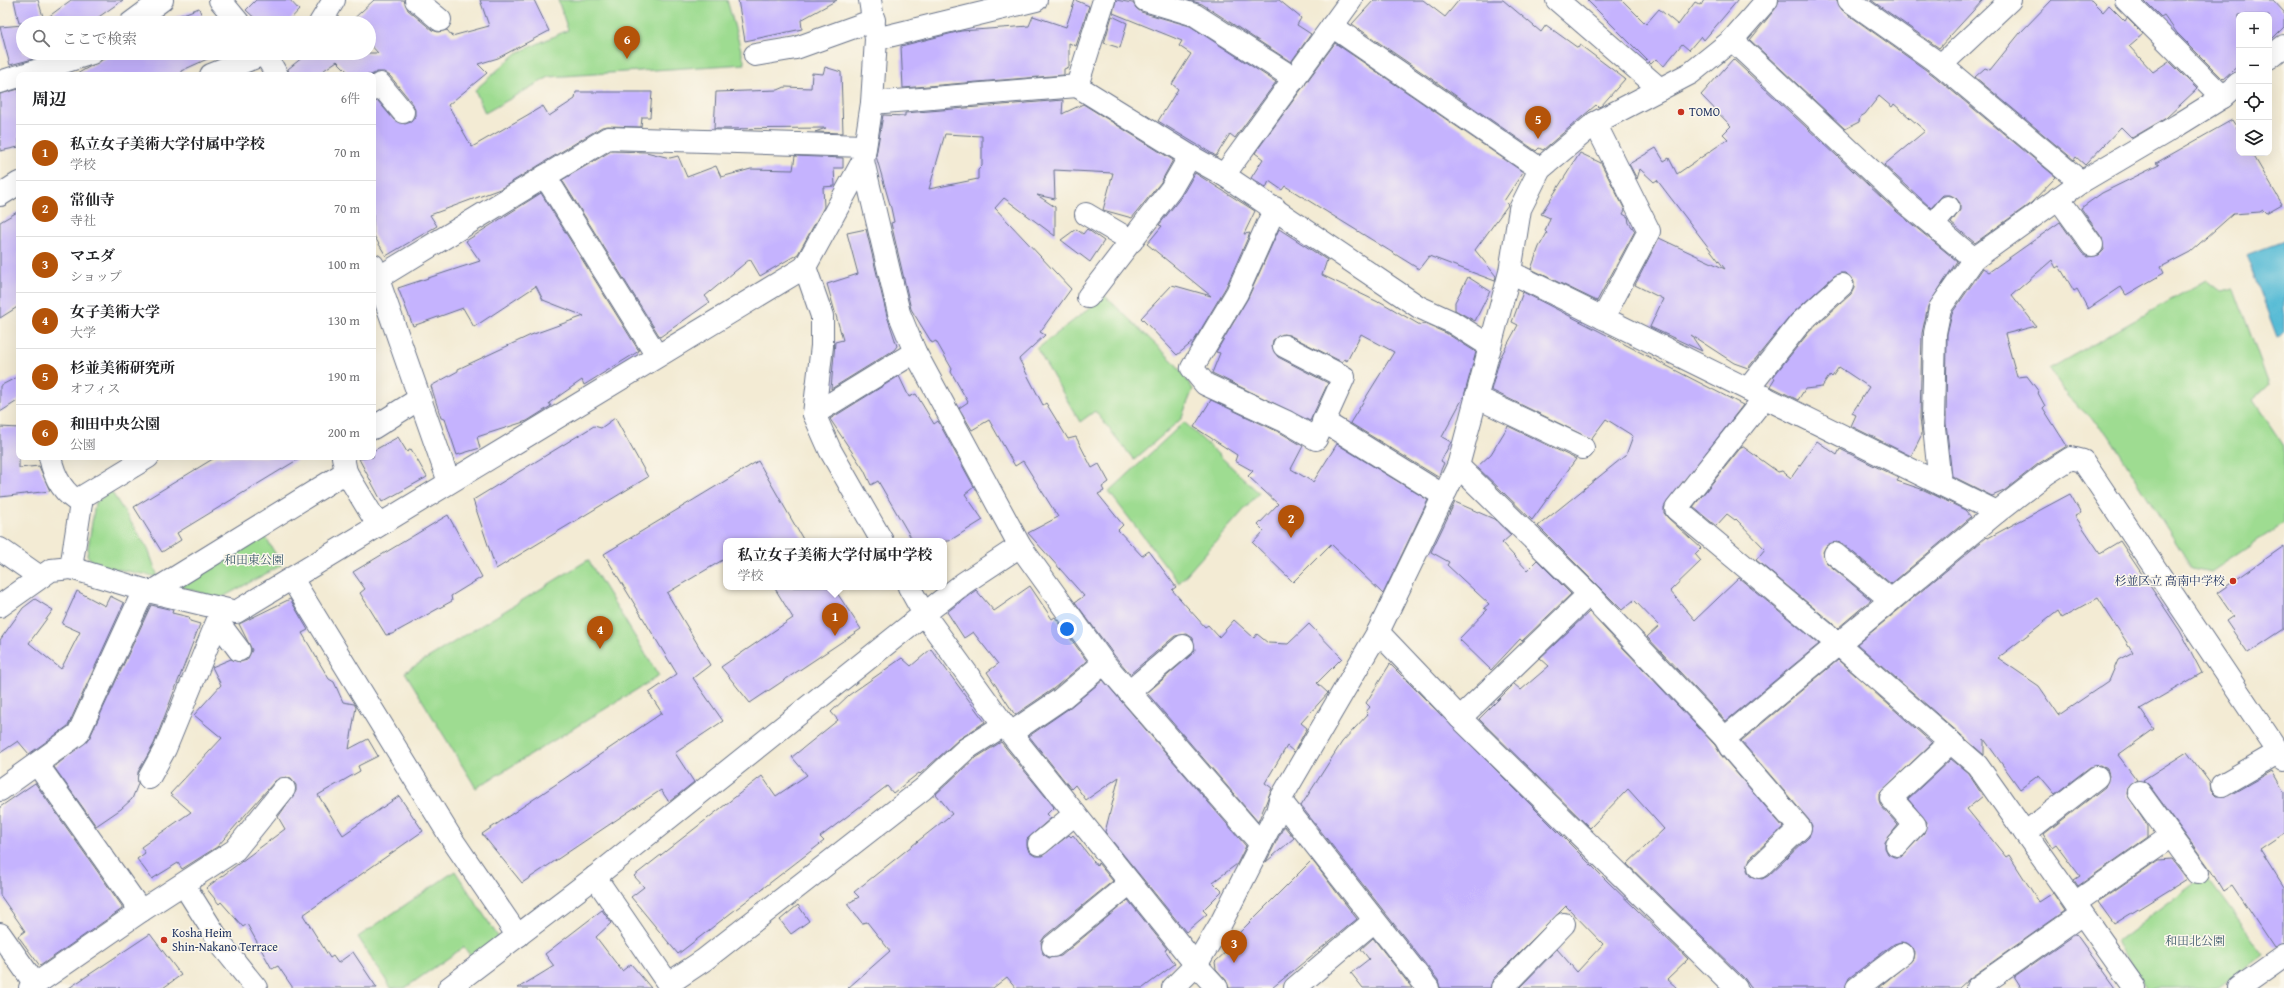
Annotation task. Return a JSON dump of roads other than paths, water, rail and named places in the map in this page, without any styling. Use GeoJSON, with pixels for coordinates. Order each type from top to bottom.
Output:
{"type":"FeatureCollection","features":[{"type":"Feature","properties":{"kind":"street"},"geometry":{"type":"LineString","coordinates":[[140,16],[162,0]]}},
{"type":"Feature","properties":{"kind":"street"},"geometry":{"type":"LineString","coordinates":[[220,0],[233,16]]}},
{"type":"Feature","properties":{"kind":"street"},"geometry":{"type":"LineString","coordinates":[[324,16],[334,0]]}},
{"type":"Feature","properties":{"kind":"street"},"geometry":{"type":"LineString","coordinates":[[416,0],[440,20]]}},
{"type":"Feature","properties":{"kind":"street"},"geometry":{"type":"LineString","coordinates":[[756,55],[796,48],[873,19],[1036,0]]}},
{"type":"Feature","properties":{"kind":"street"},"geometry":{"type":"LineString","coordinates":[[1076,86],[1104,0]]}},
{"type":"Feature","properties":{"kind":"street"},"geometry":{"type":"LineString","coordinates":[[1145,0],[1195,15],[1295,79]]}},
{"type":"Feature","properties":{"kind":"street"},"geometry":{"type":"LineString","coordinates":[[1224,175],[1351,0]]}},
{"type":"Feature","properties":{"kind":"street"},"geometry":{"type":"LineString","coordinates":[[1557,0],[1660,90]]}},
{"type":"Feature","properties":{"kind":"street"},"geometry":{"type":"LineString","coordinates":[[1173,988],[1196,965],[1220,925],[1262,844],[1277,812],[1280,800],[1378,632],[1458,466],[1510,272],[1520,209],[1540,169],[1595,123],[1691,73],[1732,40],[1767,0]]}},
{"type":"Feature","properties":{"kind":"street"},"geometry":{"type":"LineString","coordinates":[[1849,0],[1940,65],[2081,182]]}},
{"type":"Feature","properties":{"kind":"street"},"geometry":{"type":"LineString","coordinates":[[1940,65],[2010,0]]}},
{"type":"Feature","properties":{"kind":"street"},"geometry":{"type":"LineString","coordinates":[[1940,484],[1933,418],[1935,333],[1940,308],[1974,259],[2081,182],[2231,90],[2126,0]]}},
{"type":"Feature","properties":{"kind":"street"},"geometry":{"type":"LineString","coordinates":[[0,606],[51,570],[71,568],[148,591],[220,616],[236,612],[805,267],[864,153],[872,102],[873,19]]}},
{"type":"Feature","properties":{"kind":"street"},"geometry":{"type":"LineString","coordinates":[[1332,26],[1540,169]]}},
{"type":"Feature","properties":{"kind":"street"},"geometry":{"type":"LineString","coordinates":[[1732,40],[1906,203],[1974,259]]}},
{"type":"Feature","properties":{"kind":"street"},"geometry":{"type":"LineString","coordinates":[[2272,56],[2284,46]]}},
{"type":"Feature","properties":{"kind":"street"},"geometry":{"type":"LineString","coordinates":[[32,72],[70,60]]}},
{"type":"Feature","properties":{"kind":"street"},"geometry":{"type":"LineString","coordinates":[[218,72],[248,60]]}},
{"type":"Feature","properties":{"kind":"street"},"geometry":{"type":"LineString","coordinates":[[269,60],[275,72]]}},
{"type":"Feature","properties":{"kind":"street"},"geometry":{"type":"LineString","coordinates":[[0,82],[16,77]]}},
{"type":"Feature","properties":{"kind":"street"},"geometry":{"type":"LineString","coordinates":[[376,87],[380,84],[403,112]]}},
{"type":"Feature","properties":{"kind":"street"},"geometry":{"type":"LineString","coordinates":[[872,102],[1076,86],[1190,156],[1224,175],[1275,208],[1419,307],[1452,322],[1490,346]]}},
{"type":"Feature","properties":{"kind":"street"},"geometry":{"type":"LineString","coordinates":[[1595,123],[1649,231],[1603,318]]}},
{"type":"Feature","properties":{"kind":"street"},"geometry":{"type":"LineString","coordinates":[[449,482],[376,280],[608,138],[864,153]]}},
{"type":"Feature","properties":{"kind":"street"},"geometry":{"type":"LineString","coordinates":[[864,153],[899,313],[915,352],[1020,546],[1104,663],[1262,844]]}},
{"type":"Feature","properties":{"kind":"street"},"geometry":{"type":"LineString","coordinates":[[1088,297],[1171,189],[1190,156]]}},
{"type":"Feature","properties":{"kind":"street"},"geometry":{"type":"LineString","coordinates":[[545,176],[657,356]]}},
{"type":"Feature","properties":{"kind":"street"},"geometry":{"type":"LineString","coordinates":[[0,195],[16,185]]}},
{"type":"Feature","properties":{"kind":"street"},"geometry":{"type":"LineString","coordinates":[[2058,198],[2092,245]]}},
{"type":"Feature","properties":{"kind":"street"},"geometry":{"type":"LineString","coordinates":[[1932,225],[1948,206]]}},
{"type":"Feature","properties":{"kind":"street"},"geometry":{"type":"LineString","coordinates":[[1275,208],[1237,293],[1192,368],[1205,384],[1287,422],[1316,439],[1344,377],[1284,346]]}},
{"type":"Feature","properties":{"kind":"street"},"geometry":{"type":"LineString","coordinates":[[1086,214],[1132,241]]}},
{"type":"Feature","properties":{"kind":"street"},"geometry":{"type":"LineString","coordinates":[[805,267],[822,316],[822,346],[814,414],[830,450],[880,538]]}},
{"type":"Feature","properties":{"kind":"street"},"geometry":{"type":"LineString","coordinates":[[1510,272],[1998,512]]}},
{"type":"Feature","properties":{"kind":"street"},"geometry":{"type":"LineString","coordinates":[[1842,285],[1800,323],[1756,393],[1676,510],[1838,644],[1977,765],[2135,988]]}},
{"type":"Feature","properties":{"kind":"street"},"geometry":{"type":"LineString","coordinates":[[814,414],[915,352]]}},
{"type":"Feature","properties":{"kind":"street"},"geometry":{"type":"LineString","coordinates":[[1476,397],[1583,448]]}},
{"type":"Feature","properties":{"kind":"street"},"geometry":{"type":"LineString","coordinates":[[376,426],[420,399]]}},
{"type":"Feature","properties":{"kind":"street"},"geometry":{"type":"LineString","coordinates":[[1324,421],[1444,496]]}},
{"type":"Feature","properties":{"kind":"street"},"geometry":{"type":"LineString","coordinates":[[1725,738],[1998,512],[2046,474],[2071,458],[2083,461],[2281,756],[2222,785]]}},
{"type":"Feature","properties":{"kind":"street"},"geometry":{"type":"LineString","coordinates":[[51,460],[53,469],[65,491],[72,498],[81,503]]}},
{"type":"Feature","properties":{"kind":"street"},"geometry":{"type":"LineString","coordinates":[[71,568],[82,496],[143,460]]}},
{"type":"Feature","properties":{"kind":"street"},"geometry":{"type":"LineString","coordinates":[[0,790],[78,734],[148,591],[345,464],[378,526]]}},
{"type":"Feature","properties":{"kind":"street"},"geometry":{"type":"LineString","coordinates":[[1458,466],[1589,594],[1725,738],[1730,747],[1800,828],[1759,867]]}},
{"type":"Feature","properties":{"kind":"street"},"geometry":{"type":"LineString","coordinates":[[449,988],[595,877],[964,583],[1020,546]]}},
{"type":"Feature","properties":{"kind":"street"},"geometry":{"type":"LineString","coordinates":[[0,550],[40,577]]}},
{"type":"Feature","properties":{"kind":"street"},"geometry":{"type":"LineString","coordinates":[[1835,554],[1891,600]]}},
{"type":"Feature","properties":{"kind":"street"},"geometry":{"type":"LineString","coordinates":[[292,579],[453,841],[518,936]]}},
{"type":"Feature","properties":{"kind":"street"},"geometry":{"type":"LineString","coordinates":[[911,590],[924,614],[1008,729],[1196,965],[1217,988]]}},
{"type":"Feature","properties":{"kind":"street"},"geometry":{"type":"LineString","coordinates":[[1460,718],[1589,594]]}},
{"type":"Feature","properties":{"kind":"street"},"geometry":{"type":"LineString","coordinates":[[220,616],[239,650]]}},
{"type":"Feature","properties":{"kind":"street"},"geometry":{"type":"LineString","coordinates":[[149,778],[165,749],[220,616]]}},
{"type":"Feature","properties":{"kind":"street"},"geometry":{"type":"LineString","coordinates":[[1378,632],[1460,718],[1736,988]]}},
{"type":"Feature","properties":{"kind":"street"},"geometry":{"type":"LineString","coordinates":[[1129,692],[1183,646]]}},
{"type":"Feature","properties":{"kind":"street"},"geometry":{"type":"LineString","coordinates":[[595,877],[669,986],[923,789],[966,749],[1008,729],[1062,699],[1104,663]]}},
{"type":"Feature","properties":{"kind":"street"},"geometry":{"type":"LineString","coordinates":[[1897,845],[1915,825],[1891,798],[1951,742]]}},
{"type":"Feature","properties":{"kind":"street"},"geometry":{"type":"LineString","coordinates":[[37,764],[141,911]]}},
{"type":"Feature","properties":{"kind":"street"},"geometry":{"type":"LineString","coordinates":[[2025,833],[2097,777]]}},
{"type":"Feature","properties":{"kind":"street"},"geometry":{"type":"LineString","coordinates":[[0,934],[32,986],[141,911],[184,885],[235,850],[284,789]]}},
{"type":"Feature","properties":{"kind":"street"},"geometry":{"type":"LineString","coordinates":[[2138,792],[2198,873]]}},
{"type":"Feature","properties":{"kind":"street"},"geometry":{"type":"LineString","coordinates":[[1280,800],[1428,988]]}},
{"type":"Feature","properties":{"kind":"street"},"geometry":{"type":"LineString","coordinates":[[1039,844],[1075,814]]}},
{"type":"Feature","properties":{"kind":"street"},"geometry":{"type":"LineString","coordinates":[[1977,988],[2171,836]]}},
{"type":"Feature","properties":{"kind":"street"},"geometry":{"type":"LineString","coordinates":[[1053,946],[1130,883]]}},
{"type":"Feature","properties":{"kind":"street"},"geometry":{"type":"LineString","coordinates":[[184,885],[223,947],[256,988]]}},
{"type":"Feature","properties":{"kind":"street"},"geometry":{"type":"LineString","coordinates":[[1295,988],[1374,921]]}},
{"type":"Feature","properties":{"kind":"street"},"geometry":{"type":"LineString","coordinates":[[1502,988],[1564,924]]}},
{"type":"Feature","properties":{"kind":"street"},"geometry":{"type":"LineString","coordinates":[[1857,988],[1902,954]]}},
{"type":"Feature","properties":{"kind":"street"},"geometry":{"type":"LineString","coordinates":[[2239,988],[2284,956]]}},
{"type":"Feature","properties":{"kind":"water"},"geometry":{"type":"Polygon","coordinates":[[[2284,241],[2284,334],[2277,337],[2246,255],[2284,241]]]}},
{"type":"Feature","properties":{"kind":"place","name":"和田中央公園"},"geometry":{"type":"Point","coordinates":[627,59]}},
{"type":"Feature","properties":{"kind":"place","name":"TOMO"},"geometry":{"type":"Point","coordinates":[1681,112]}},
{"type":"Feature","properties":{"kind":"place","name":"杉並美術研究所"},"geometry":{"type":"Point","coordinates":[1538,139]}},
{"type":"Feature","properties":{"kind":"place","name":"常仙寺"},"geometry":{"type":"Point","coordinates":[1291,538]}},
{"type":"Feature","properties":{"kind":"place","name":"杉並区立 高南中学校"},"geometry":{"type":"Point","coordinates":[2233,581]}},
{"type":"Feature","properties":{"kind":"place","name":"私立女子美術大学付属中学校"},"geometry":{"type":"Point","coordinates":[835,636]}},
{"type":"Feature","properties":{"kind":"place","name":"女子美術大学"},"geometry":{"type":"Point","coordinates":[600,649]}},
{"type":"Feature","properties":{"kind":"place","name":"Kosha Heim Shin-Nakano Terrace"},"geometry":{"type":"Point","coordinates":[164,940]}},
{"type":"Feature","properties":{"kind":"place","name":"マエダ"},"geometry":{"type":"Point","coordinates":[1234,963]}},
{"type":"Feature","properties":{"kind":"park label","name":"和田東公園"},"geometry":{"type":"Point","coordinates":[254,560]}},
{"type":"Feature","properties":{"kind":"park label","name":"和田北公園"},"geometry":{"type":"Point","coordinates":[2195,941]}}]}
